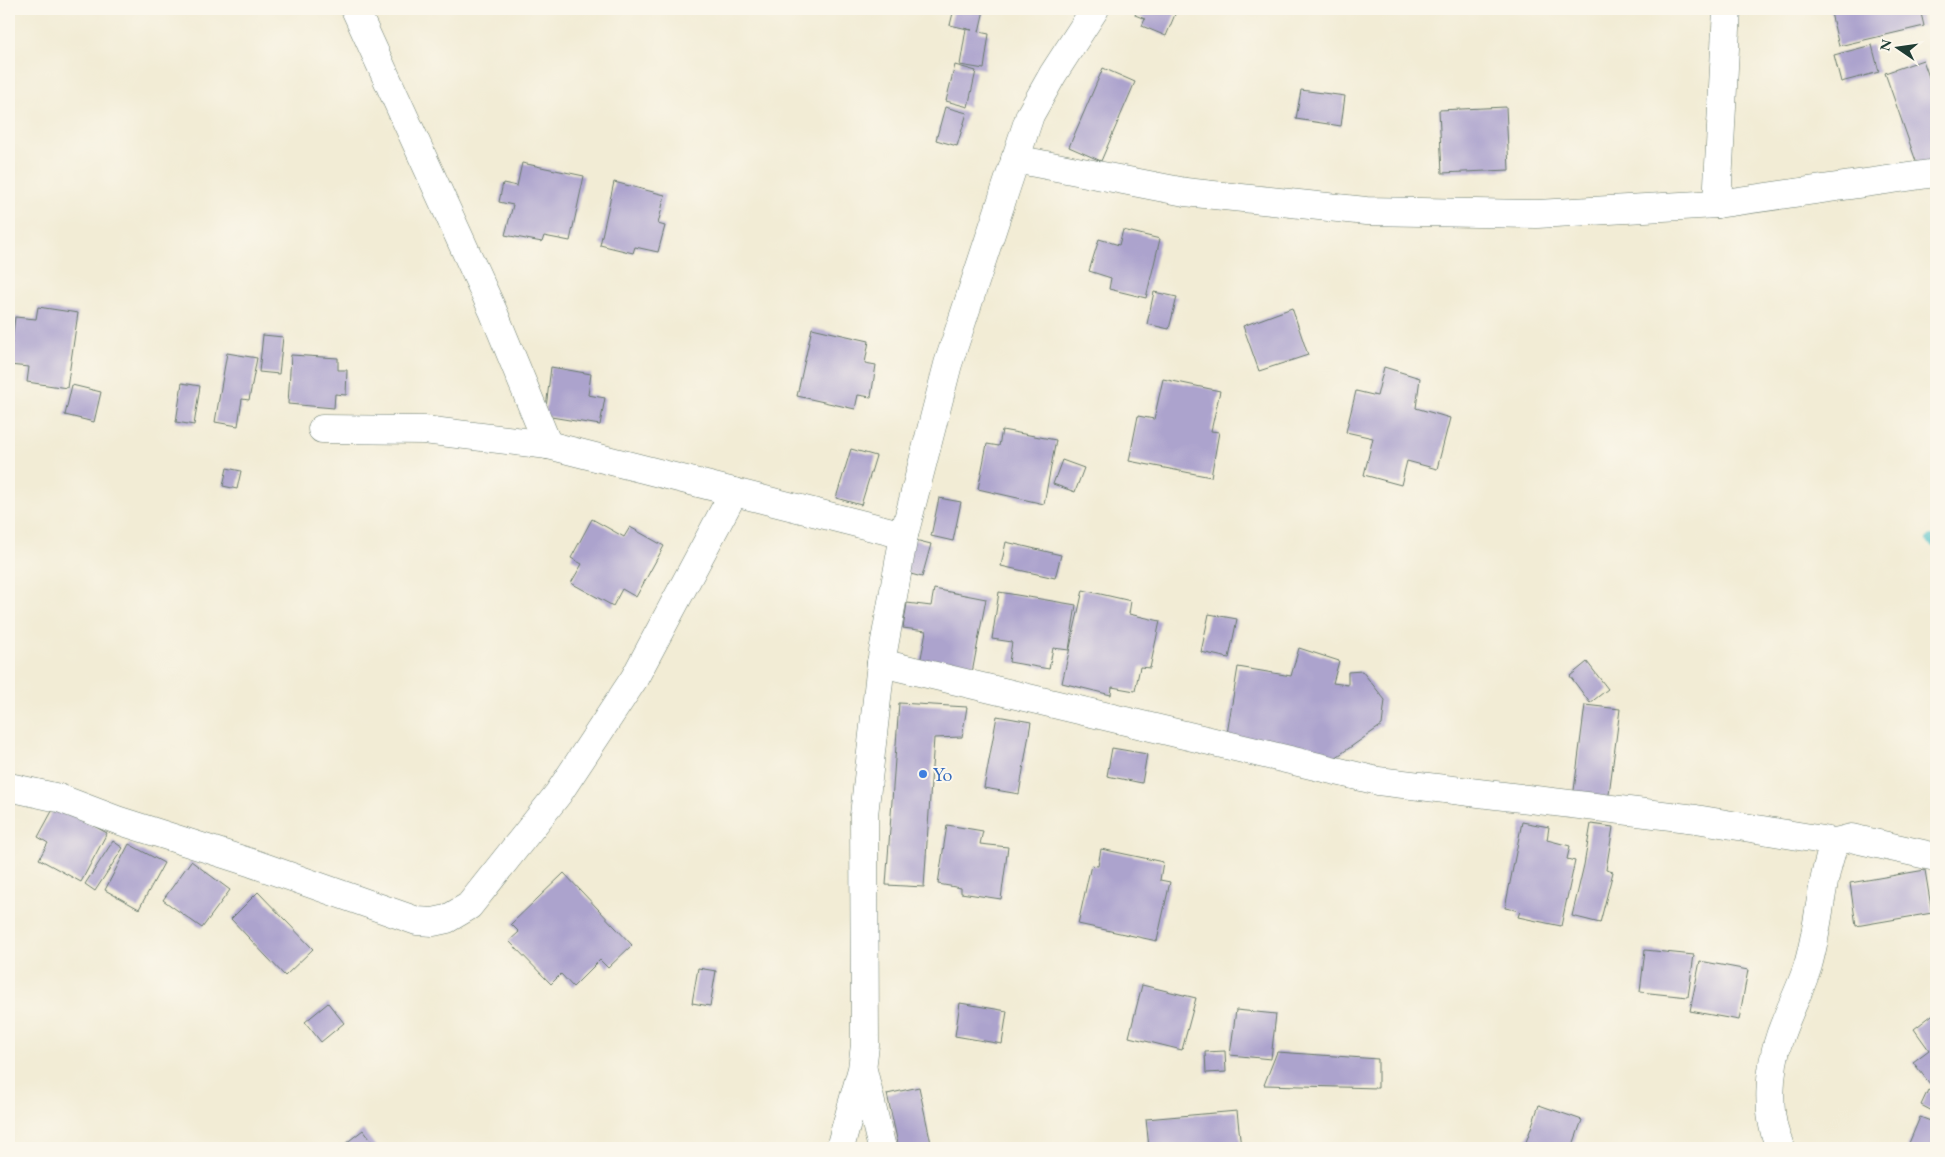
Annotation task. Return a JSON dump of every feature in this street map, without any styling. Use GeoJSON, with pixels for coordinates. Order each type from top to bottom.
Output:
{"type":"FeatureCollection","features":[{"type":"Feature","properties":{"kind":"street"},"geometry":{"type":"LineString","coordinates":[[355,9],[493,312],[548,445]]}},
{"type":"Feature","properties":{"kind":"street"},"geometry":{"type":"LineString","coordinates":[[840,1148],[862,1069],[866,1022],[864,814],[881,663],[904,535],[948,364],[1014,159],[1030,115],[1053,74],[1095,9]]}},
{"type":"Feature","properties":{"kind":"street"},"geometry":{"type":"LineString","coordinates":[[1717,204],[1727,9]]}},
{"type":"Feature","properties":{"kind":"street"},"geometry":{"type":"LineString","coordinates":[[1014,159],[1185,192],[1366,210],[1537,214],[1717,204],[1936,173]]}},
{"type":"Feature","properties":{"kind":"street"},"geometry":{"type":"LineString","coordinates":[[322,429],[424,430],[548,445],[904,535]]}},
{"type":"Feature","properties":{"kind":"street"},"geometry":{"type":"LineString","coordinates":[[9,786],[59,798],[118,820],[261,866],[417,921],[433,922],[447,920],[469,906],[558,794],[634,679],[734,492]]}},
{"type":"Feature","properties":{"kind":"street"},"geometry":{"type":"LineString","coordinates":[[881,663],[1378,781],[1696,820],[1835,842],[1851,838],[1936,857]]}},
{"type":"Feature","properties":{"kind":"street"},"geometry":{"type":"LineString","coordinates":[[1781,1148],[1770,1102],[1773,1070],[1779,1038],[1808,965],[1828,862],[1835,842]]}},
{"type":"Feature","properties":{"kind":"street"},"geometry":{"type":"LineString","coordinates":[[862,1069],[882,1148]]}},
{"type":"Feature","properties":{"kind":"building"},"geometry":{"type":"Polygon","coordinates":[[[954,9],[984,10],[979,32],[989,34],[984,69],[960,65],[966,29],[972,30],[950,25],[954,9]]]}},
{"type":"Feature","properties":{"kind":"building"},"geometry":{"type":"Polygon","coordinates":[[[1138,9],[1167,9],[1176,12],[1166,36],[1142,26],[1145,19],[1135,15],[1138,9]]]}},
{"type":"Feature","properties":{"kind":"building"},"geometry":{"type":"Polygon","coordinates":[[[1830,9],[1920,9],[1924,26],[1839,46],[1830,9]]]}},
{"type":"Feature","properties":{"kind":"building"},"geometry":{"type":"Polygon","coordinates":[[[1872,45],[1879,72],[1841,82],[1834,55],[1872,45]]]}},
{"type":"Feature","properties":{"kind":"building"},"geometry":{"type":"Polygon","coordinates":[[[1923,60],[1936,97],[1936,160],[1918,167],[1885,73],[1923,60]]]}},
{"type":"Feature","properties":{"kind":"building"},"geometry":{"type":"Polygon","coordinates":[[[955,65],[976,71],[968,107],[946,101],[955,65]]]}},
{"type":"Feature","properties":{"kind":"building"},"geometry":{"type":"Polygon","coordinates":[[[1103,68],[1135,82],[1101,161],[1069,147],[1103,68]]]}},
{"type":"Feature","properties":{"kind":"building"},"geometry":{"type":"Polygon","coordinates":[[[1301,90],[1345,96],[1341,126],[1296,119],[1301,90]]]}},
{"type":"Feature","properties":{"kind":"building"},"geometry":{"type":"Polygon","coordinates":[[[945,107],[967,113],[957,146],[936,140],[945,107]]]}},
{"type":"Feature","properties":{"kind":"building"},"geometry":{"type":"Polygon","coordinates":[[[1506,107],[1509,170],[1442,173],[1439,110],[1506,107]]]}},
{"type":"Feature","properties":{"kind":"building"},"geometry":{"type":"Polygon","coordinates":[[[522,163],[584,176],[570,241],[544,236],[542,242],[505,235],[513,205],[499,202],[503,183],[517,186],[522,163]]]}},
{"type":"Feature","properties":{"kind":"building"},"geometry":{"type":"Polygon","coordinates":[[[614,182],[665,195],[658,224],[665,226],[658,252],[635,247],[633,253],[600,245],[614,182]]]}},
{"type":"Feature","properties":{"kind":"building"},"geometry":{"type":"Polygon","coordinates":[[[1123,230],[1160,239],[1146,298],[1109,289],[1111,278],[1089,271],[1099,239],[1119,245],[1123,230]]]}},
{"type":"Feature","properties":{"kind":"building"},"geometry":{"type":"Polygon","coordinates":[[[1154,292],[1177,297],[1169,329],[1147,324],[1154,292]]]}},
{"type":"Feature","properties":{"kind":"building"},"geometry":{"type":"Polygon","coordinates":[[[38,307],[78,313],[67,388],[27,382],[29,367],[9,365],[15,317],[36,319],[38,307]]]}},
{"type":"Feature","properties":{"kind":"building"},"geometry":{"type":"Polygon","coordinates":[[[1292,308],[1308,355],[1259,371],[1243,326],[1292,308]]]}},
{"type":"Feature","properties":{"kind":"building"},"geometry":{"type":"Polygon","coordinates":[[[812,328],[869,341],[865,363],[876,365],[871,397],[858,395],[855,409],[797,396],[812,328]]]}},
{"type":"Feature","properties":{"kind":"building"},"geometry":{"type":"Polygon","coordinates":[[[263,335],[283,337],[279,374],[259,372],[263,335]]]}},
{"type":"Feature","properties":{"kind":"building"},"geometry":{"type":"Polygon","coordinates":[[[227,353],[257,358],[249,400],[242,399],[238,426],[215,422],[227,353]]]}},
{"type":"Feature","properties":{"kind":"building"},"geometry":{"type":"Polygon","coordinates":[[[291,355],[338,358],[338,370],[347,370],[346,395],[335,394],[334,408],[288,404],[291,355]]]}},
{"type":"Feature","properties":{"kind":"building"},"geometry":{"type":"Polygon","coordinates":[[[551,367],[591,374],[588,395],[605,398],[600,425],[545,416],[551,367]]]}},
{"type":"Feature","properties":{"kind":"building"},"geometry":{"type":"Polygon","coordinates":[[[1384,367],[1420,378],[1416,408],[1450,418],[1437,469],[1407,461],[1401,485],[1364,475],[1373,438],[1346,432],[1356,391],[1377,396],[1384,367]]]}},
{"type":"Feature","properties":{"kind":"building"},"geometry":{"type":"Polygon","coordinates":[[[1163,379],[1220,391],[1211,431],[1219,432],[1211,477],[1129,461],[1138,416],[1154,419],[1163,379]]]}},
{"type":"Feature","properties":{"kind":"building"},"geometry":{"type":"Polygon","coordinates":[[[182,383],[200,386],[194,425],[176,422],[182,383]]]}},
{"type":"Feature","properties":{"kind":"building"},"geometry":{"type":"Polygon","coordinates":[[[72,385],[101,392],[94,422],[65,415],[72,385]]]}},
{"type":"Feature","properties":{"kind":"building"},"geometry":{"type":"Polygon","coordinates":[[[1002,430],[1056,440],[1044,504],[978,489],[987,444],[999,446],[1002,430]]]}},
{"type":"Feature","properties":{"kind":"building"},"geometry":{"type":"Polygon","coordinates":[[[851,449],[876,456],[861,505],[836,498],[851,449]]]}},
{"type":"Feature","properties":{"kind":"building"},"geometry":{"type":"Polygon","coordinates":[[[1062,460],[1084,468],[1075,492],[1053,484],[1062,460]]]}},
{"type":"Feature","properties":{"kind":"building"},"geometry":{"type":"Polygon","coordinates":[[[227,468],[241,471],[237,489],[223,486],[227,468]]]}},
{"type":"Feature","properties":{"kind":"building"},"geometry":{"type":"Polygon","coordinates":[[[939,498],[961,502],[953,541],[931,536],[939,498]]]}},
{"type":"Feature","properties":{"kind":"building"},"geometry":{"type":"Polygon","coordinates":[[[592,519],[624,537],[630,527],[664,546],[636,597],[622,589],[613,606],[571,583],[582,564],[571,558],[592,519]]]}},
{"type":"Feature","properties":{"kind":"building"},"geometry":{"type":"Polygon","coordinates":[[[911,539],[931,544],[922,577],[903,572],[911,539]]]}},
{"type":"Feature","properties":{"kind":"building"},"geometry":{"type":"Polygon","coordinates":[[[1006,542],[1061,555],[1055,578],[1001,566],[1006,542]]]}},
{"type":"Feature","properties":{"kind":"building"},"geometry":{"type":"Polygon","coordinates":[[[934,589],[986,599],[972,673],[920,663],[926,631],[903,628],[907,603],[931,606],[934,589]]]}},
{"type":"Feature","properties":{"kind":"building"},"geometry":{"type":"Polygon","coordinates":[[[1083,590],[1131,601],[1129,614],[1160,621],[1150,668],[1140,667],[1135,691],[1112,687],[1111,695],[1062,683],[1083,590]]]}},
{"type":"Feature","properties":{"kind":"building"},"geometry":{"type":"Polygon","coordinates":[[[999,592],[1076,605],[1069,650],[1053,648],[1049,669],[1009,662],[1012,642],[992,639],[999,592]]]}},
{"type":"Feature","properties":{"kind":"building"},"geometry":{"type":"Polygon","coordinates":[[[1209,614],[1237,619],[1229,658],[1201,652],[1209,614]]]}},
{"type":"Feature","properties":{"kind":"building"},"geometry":{"type":"Polygon","coordinates":[[[1299,648],[1339,661],[1333,683],[1348,685],[1348,672],[1362,671],[1385,700],[1382,725],[1335,758],[1226,740],[1238,667],[1291,676],[1299,648]]]}},
{"type":"Feature","properties":{"kind":"building"},"geometry":{"type":"Polygon","coordinates":[[[1587,662],[1608,689],[1590,703],[1570,676],[1587,662]]]}},
{"type":"Feature","properties":{"kind":"building"},"geometry":{"type":"Polygon","coordinates":[[[899,703],[967,707],[962,737],[934,738],[924,887],[886,885],[899,703]]]}},
{"type":"Feature","properties":{"kind":"building"},"geometry":{"type":"Polygon","coordinates":[[[1585,705],[1620,709],[1608,802],[1573,798],[1585,705]]]}},
{"type":"Feature","properties":{"kind":"building"},"geometry":{"type":"Polygon","coordinates":[[[997,716],[1031,722],[1019,794],[984,788],[997,716]]]}},
{"type":"Feature","properties":{"kind":"building"},"geometry":{"type":"Polygon","coordinates":[[[1112,748],[1147,754],[1142,783],[1107,776],[1112,748]]]}},
{"type":"Feature","properties":{"kind":"building"},"geometry":{"type":"Polygon","coordinates":[[[57,802],[79,818],[107,833],[81,882],[39,859],[48,843],[38,837],[57,802]]]}},
{"type":"Feature","properties":{"kind":"building"},"geometry":{"type":"Polygon","coordinates":[[[1522,822],[1549,827],[1547,840],[1570,846],[1567,859],[1575,861],[1561,926],[1518,917],[1520,911],[1505,908],[1522,822]]]}},
{"type":"Feature","properties":{"kind":"building"},"geometry":{"type":"Polygon","coordinates":[[[1591,824],[1613,827],[1606,870],[1613,872],[1600,923],[1572,916],[1591,824]]]}},
{"type":"Feature","properties":{"kind":"building"},"geometry":{"type":"Polygon","coordinates":[[[947,825],[983,831],[980,844],[1008,847],[1001,899],[961,893],[961,888],[938,884],[947,825]]]}},
{"type":"Feature","properties":{"kind":"building"},"geometry":{"type":"Polygon","coordinates":[[[113,841],[123,848],[95,891],[85,884],[113,841]]]}},
{"type":"Feature","properties":{"kind":"building"},"geometry":{"type":"Polygon","coordinates":[[[129,844],[164,863],[139,909],[105,890],[129,844]]]}},
{"type":"Feature","properties":{"kind":"building"},"geometry":{"type":"Polygon","coordinates":[[[1101,849],[1163,862],[1160,880],[1170,882],[1157,941],[1078,924],[1091,865],[1098,866],[1101,849]]]}},
{"type":"Feature","properties":{"kind":"building"},"geometry":{"type":"Polygon","coordinates":[[[191,861],[230,890],[202,928],[163,900],[191,861]]]}},
{"type":"Feature","properties":{"kind":"building"},"geometry":{"type":"Polygon","coordinates":[[[1925,870],[1932,913],[1856,926],[1850,883],[1925,870]]]}},
{"type":"Feature","properties":{"kind":"building"},"geometry":{"type":"Polygon","coordinates":[[[564,873],[632,945],[608,968],[600,960],[573,987],[561,974],[551,984],[509,941],[519,932],[511,924],[564,873]]]}},
{"type":"Feature","properties":{"kind":"building"},"geometry":{"type":"Polygon","coordinates":[[[258,892],[313,949],[285,976],[231,919],[258,892]]]}},
{"type":"Feature","properties":{"kind":"building"},"geometry":{"type":"Polygon","coordinates":[[[1645,950],[1694,955],[1688,997],[1640,992],[1645,950]]]}},
{"type":"Feature","properties":{"kind":"building"},"geometry":{"type":"Polygon","coordinates":[[[1700,961],[1748,970],[1739,1020],[1690,1011],[1700,961]]]}},
{"type":"Feature","properties":{"kind":"building"},"geometry":{"type":"Polygon","coordinates":[[[698,968],[716,971],[710,1006],[692,1003],[698,968]]]}},
{"type":"Feature","properties":{"kind":"building"},"geometry":{"type":"Polygon","coordinates":[[[1142,985],[1196,998],[1182,1050],[1129,1037],[1142,985]]]}},
{"type":"Feature","properties":{"kind":"building"},"geometry":{"type":"Polygon","coordinates":[[[328,1003],[344,1023],[321,1042],[305,1022],[328,1003]]]}},
{"type":"Feature","properties":{"kind":"building"},"geometry":{"type":"Polygon","coordinates":[[[960,1003],[1007,1011],[1002,1044],[955,1036],[960,1003]]]}},
{"type":"Feature","properties":{"kind":"building"},"geometry":{"type":"Polygon","coordinates":[[[1236,1010],[1276,1014],[1271,1059],[1230,1055],[1236,1010]]]}},
{"type":"Feature","properties":{"kind":"building"},"geometry":{"type":"Polygon","coordinates":[[[1936,1012],[1936,1079],[1930,1084],[1913,1062],[1929,1050],[1914,1029],[1936,1012]]]}},
{"type":"Feature","properties":{"kind":"building"},"geometry":{"type":"Polygon","coordinates":[[[1225,1051],[1226,1072],[1206,1073],[1205,1052],[1225,1051]]]}},
{"type":"Feature","properties":{"kind":"building"},"geometry":{"type":"Polygon","coordinates":[[[1277,1052],[1378,1059],[1378,1088],[1264,1085],[1277,1052]]]}},
{"type":"Feature","properties":{"kind":"building"},"geometry":{"type":"Polygon","coordinates":[[[919,1087],[932,1148],[899,1148],[887,1094],[919,1087]]]}},
{"type":"Feature","properties":{"kind":"building"},"geometry":{"type":"Polygon","coordinates":[[[1928,1090],[1936,1094],[1936,1113],[1921,1105],[1928,1090]]]}},
{"type":"Feature","properties":{"kind":"building"},"geometry":{"type":"Polygon","coordinates":[[[1539,1105],[1582,1120],[1572,1148],[1524,1148],[1539,1105]]]}},
{"type":"Feature","properties":{"kind":"building"},"geometry":{"type":"Polygon","coordinates":[[[1237,1111],[1241,1148],[1149,1148],[1146,1119],[1237,1111]]]}},
{"type":"Feature","properties":{"kind":"building"},"geometry":{"type":"Polygon","coordinates":[[[1920,1117],[1936,1123],[1936,1148],[1907,1148],[1920,1117]]]}},
{"type":"Feature","properties":{"kind":"building"},"geometry":{"type":"Polygon","coordinates":[[[363,1130],[377,1148],[341,1147],[363,1130]]]}},
{"type":"Feature","properties":{"kind":"waterway"},"geometry":{"type":"LineString","coordinates":[[1931,540],[1936,543]]}},
{"type":"Feature","properties":{"kind":"place","name":"Yo"},"geometry":{"type":"Point","coordinates":[923,774]}}]}
